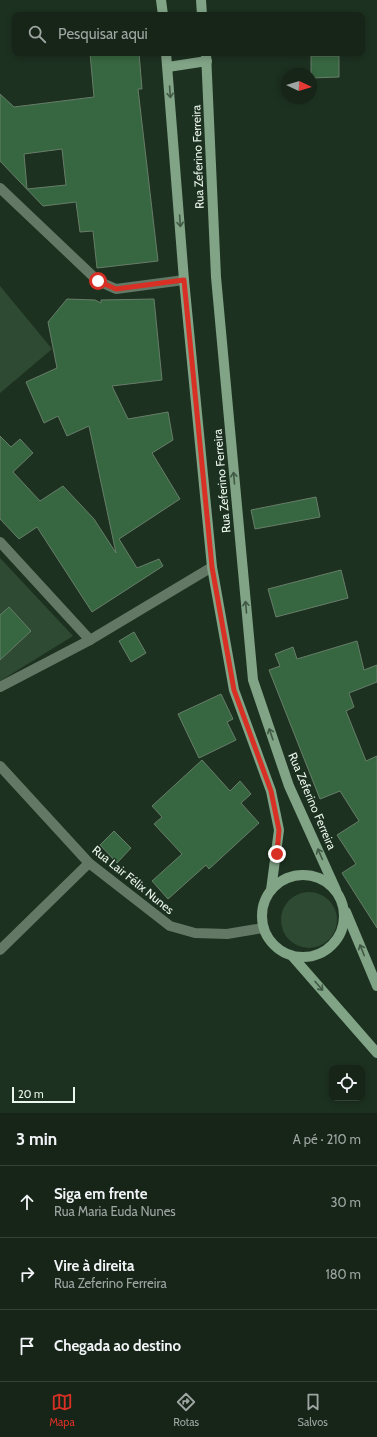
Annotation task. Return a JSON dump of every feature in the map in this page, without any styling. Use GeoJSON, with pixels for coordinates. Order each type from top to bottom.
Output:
{"type":"FeatureCollection","features":[{"type":"Feature","properties":{"kind":"main road"},"geometry":{"type":"LineString","coordinates":[[162,0],[163,12]]}},
{"type":"Feature","properties":{"kind":"main road"},"geometry":{"type":"LineString","coordinates":[[201,0],[202,12]]}},
{"type":"Feature","properties":{"kind":"main road","name":"Rua Zeferino Ferreira"},"geometry":{"type":"LineString","coordinates":[[166,56],[184,280],[212,567],[234,690],[271,791],[279,830],[271,890]]}},
{"type":"Feature","properties":{"kind":"main road"},"geometry":{"type":"LineString","coordinates":[[168,67],[206,57]]}},
{"type":"Feature","properties":{"kind":"main road","name":"Rua Zeferino Ferreira"},"geometry":{"type":"LineString","coordinates":[[206,57],[216,277],[253,680],[289,786],[336,890]]}},
{"type":"Feature","properties":{"kind":"main road"},"geometry":{"type":"LineString","coordinates":[[377,986],[336,890],[321,879],[304,874],[292,876],[280,882],[271,890],[265,900],[262,914],[263,928],[269,940],[279,950],[293,957],[377,1053]]}},
{"type":"Feature","properties":{"kind":"main road"},"geometry":{"type":"LineString","coordinates":[[293,957],[307,958],[321,954],[332,946],[341,934],[345,921],[344,906]]}},
{"type":"Feature","properties":{"kind":"street"},"geometry":{"type":"LineString","coordinates":[[0,188],[98,281],[116,289],[184,280]]}},
{"type":"Feature","properties":{"kind":"street"},"geometry":{"type":"LineString","coordinates":[[0,542],[90,640]]}},
{"type":"Feature","properties":{"kind":"street"},"geometry":{"type":"LineString","coordinates":[[0,687],[90,640],[212,567]]}},
{"type":"Feature","properties":{"kind":"street","name":"Rua Lair Félix Nunes"},"geometry":{"type":"LineString","coordinates":[[0,766],[89,863],[170,926],[195,933],[227,934],[263,928]]}},
{"type":"Feature","properties":{"kind":"street"},"geometry":{"type":"LineString","coordinates":[[0,950],[89,863]]}},
{"type":"Feature","properties":{"kind":"green space"},"geometry":{"type":"Polygon","coordinates":[[[0,286],[52,349],[0,393],[0,286]]]}},
{"type":"Feature","properties":{"kind":"green space"},"geometry":{"type":"Polygon","coordinates":[[[0,558],[73,636],[0,681],[0,558]]]}},
{"type":"Feature","properties":{"kind":"green space"},"geometry":{"type":"Polygon","coordinates":[[[303,892],[315,892],[325,896],[333,904],[337,914],[337,926],[333,936],[325,944],[315,948],[303,948],[293,944],[285,936],[281,926],[281,914],[285,904],[293,896],[303,892]]]}},
{"type":"Feature","properties":{"kind":"building"},"geometry":{"type":"Polygon","coordinates":[[[90,56],[139,56],[142,89],[138,89],[158,261],[97,268],[93,231],[80,232],[76,202],[43,206],[0,161],[0,94],[14,107],[94,97],[90,56]],[[62,149],[24,154],[27,189],[66,185],[62,149]]]}},
{"type":"Feature","properties":{"kind":"building"},"geometry":{"type":"Polygon","coordinates":[[[311,56],[339,56],[339,77],[317,78],[317,68],[311,68],[311,56]]]}},
{"type":"Feature","properties":{"kind":"building"},"geometry":{"type":"Polygon","coordinates":[[[67,299],[95,300],[101,303],[101,300],[154,299],[162,380],[112,386],[128,419],[168,412],[173,440],[152,453],[180,499],[119,539],[137,568],[159,559],[163,566],[92,612],[37,527],[19,539],[0,519],[0,436],[11,447],[20,439],[33,453],[13,472],[40,501],[63,486],[94,519],[116,553],[89,426],[67,436],[58,416],[44,423],[26,382],[57,368],[48,322],[67,299]]]}},
{"type":"Feature","properties":{"kind":"building"},"geometry":{"type":"Polygon","coordinates":[[[316,497],[320,517],[255,529],[251,510],[316,497]]]}},
{"type":"Feature","properties":{"kind":"building"},"geometry":{"type":"Polygon","coordinates":[[[341,570],[348,598],[276,617],[268,589],[341,570]]]}},
{"type":"Feature","properties":{"kind":"building"},"geometry":{"type":"Polygon","coordinates":[[[9,607],[31,631],[0,660],[0,615],[9,607]]]}},
{"type":"Feature","properties":{"kind":"building"},"geometry":{"type":"Polygon","coordinates":[[[134,632],[146,653],[131,662],[119,641],[134,632]]]}},
{"type":"Feature","properties":{"kind":"building"},"geometry":{"type":"Polygon","coordinates":[[[357,641],[364,670],[377,665],[377,682],[349,693],[354,707],[346,711],[366,761],[377,756],[377,928],[342,873],[356,864],[337,835],[359,821],[340,791],[320,799],[269,670],[280,666],[275,654],[293,647],[297,659],[357,641]]]}},
{"type":"Feature","properties":{"kind":"building"},"geometry":{"type":"Polygon","coordinates":[[[221,694],[233,719],[227,722],[236,740],[199,758],[178,714],[221,694]]]}},
{"type":"Feature","properties":{"kind":"building"},"geometry":{"type":"Polygon","coordinates":[[[202,760],[230,791],[240,781],[251,794],[241,803],[259,823],[209,869],[206,865],[168,899],[152,881],[182,854],[154,824],[162,817],[152,806],[202,760]]]}},
{"type":"Feature","properties":{"kind":"building"},"geometry":{"type":"Polygon","coordinates":[[[114,831],[131,848],[117,863],[100,845],[114,831]]]}},
{"type":"Feature","properties":{"kind":"route"},"geometry":{"type":"LineString","coordinates":[[98,281],[116,289],[184,280],[212,567],[234,690],[271,791],[279,830],[277,854]]}}]}
